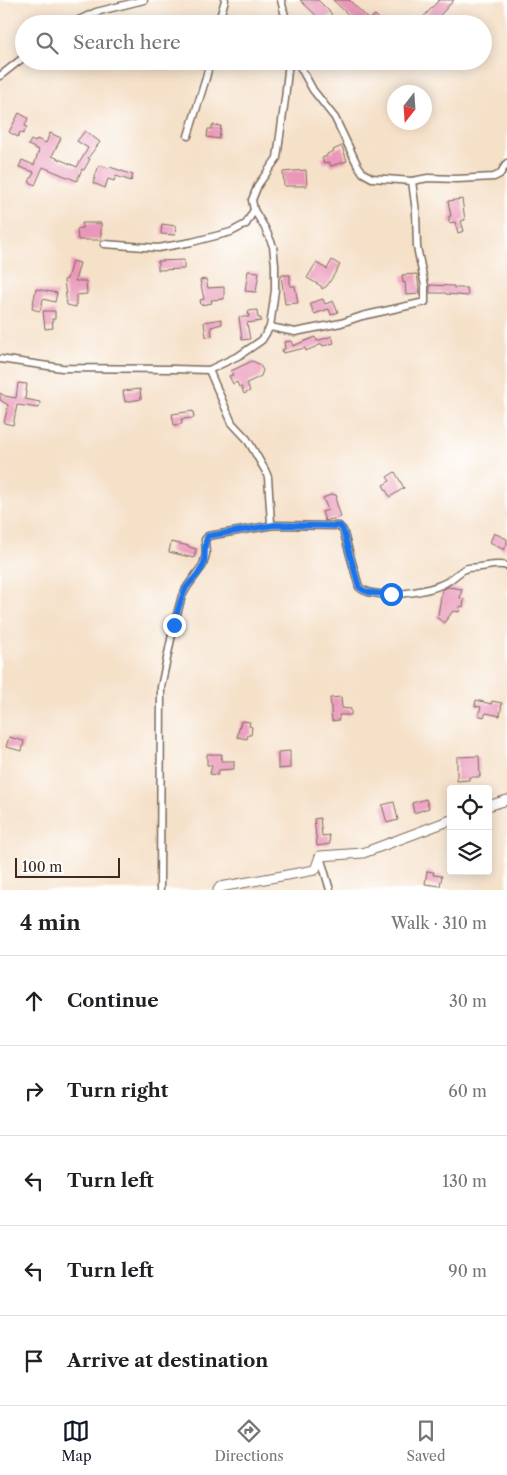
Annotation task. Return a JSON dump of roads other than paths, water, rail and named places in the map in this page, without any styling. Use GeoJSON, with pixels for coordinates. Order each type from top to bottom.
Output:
{"type":"FeatureCollection","features":[{"type":"Feature","properties":{"kind":"street"},"geometry":{"type":"LineString","coordinates":[[90,15],[144,0]]}},
{"type":"Feature","properties":{"kind":"street"},"geometry":{"type":"LineString","coordinates":[[220,15],[225,0]]}},
{"type":"Feature","properties":{"kind":"street"},"geometry":{"type":"LineString","coordinates":[[281,0],[285,15]]}},
{"type":"Feature","properties":{"kind":"street"},"geometry":{"type":"LineString","coordinates":[[0,76],[15,64]]}},
{"type":"Feature","properties":{"kind":"street"},"geometry":{"type":"LineString","coordinates":[[188,136],[208,70]]}},
{"type":"Feature","properties":{"kind":"street"},"geometry":{"type":"LineString","coordinates":[[0,359],[62,368],[208,370],[240,355],[262,340],[270,326],[276,265],[273,246],[254,210],[252,200],[258,185],[277,158],[288,70]]}},
{"type":"Feature","properties":{"kind":"street"},"geometry":{"type":"LineString","coordinates":[[301,70],[313,90],[335,118],[357,164],[363,173],[372,178],[412,181],[428,178],[494,177],[500,174],[507,163]]}},
{"type":"Feature","properties":{"kind":"street"},"geometry":{"type":"LineString","coordinates":[[270,326],[295,332],[341,323],[362,316],[425,302],[425,286],[417,247],[416,212],[412,181]]}},
{"type":"Feature","properties":{"kind":"street"},"geometry":{"type":"LineString","coordinates":[[104,244],[158,248],[192,242],[231,232],[246,224],[254,210]]}},
{"type":"Feature","properties":{"kind":"street"},"geometry":{"type":"LineString","coordinates":[[208,370],[232,423],[247,439],[268,477],[271,523],[274,525]]}},
{"type":"Feature","properties":{"kind":"street"},"geometry":{"type":"LineString","coordinates":[[160,890],[161,687],[182,596],[186,588],[204,566],[206,554],[205,540],[208,536],[274,525],[340,526],[343,530],[359,587],[369,592],[391,594],[416,592],[444,583],[468,568],[494,565],[507,566]]}},
{"type":"Feature","properties":{"kind":"street"},"geometry":{"type":"LineString","coordinates":[[492,805],[507,800]]}},
{"type":"Feature","properties":{"kind":"street"},"geometry":{"type":"LineString","coordinates":[[320,856],[363,853],[447,822]]}},
{"type":"Feature","properties":{"kind":"street"},"geometry":{"type":"LineString","coordinates":[[219,889],[315,870],[320,856]]}},
{"type":"Feature","properties":{"kind":"street"},"geometry":{"type":"LineString","coordinates":[[320,856],[330,890]]}}]}
